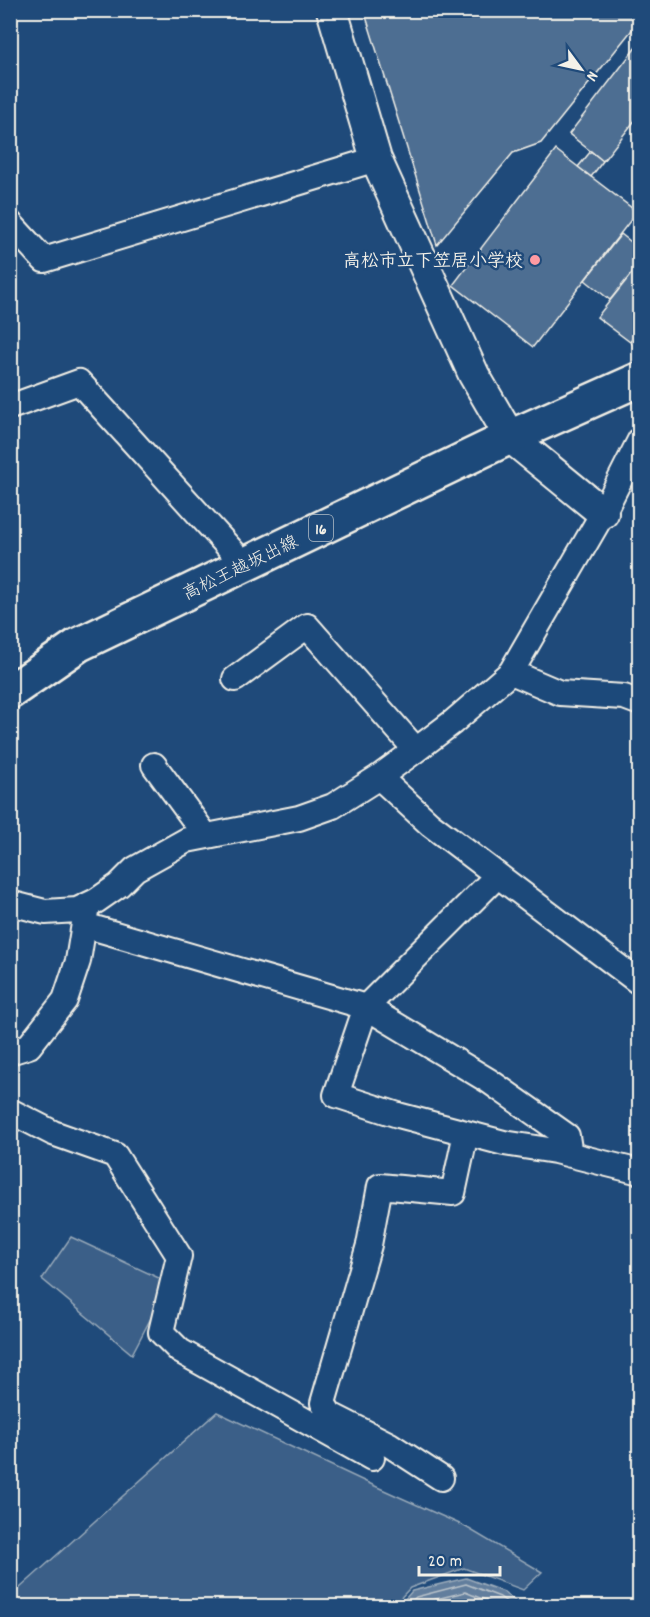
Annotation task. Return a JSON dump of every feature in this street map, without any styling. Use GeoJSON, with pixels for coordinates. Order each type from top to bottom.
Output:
{"type":"FeatureCollection","features":[{"type":"Feature","properties":{"kind":"main road","name":"高松王越坂出線"},"geometry":{"type":"LineString","coordinates":[[10,692],[78,645],[510,437],[639,379]]}},
{"type":"Feature","properties":{"kind":"street"},"geometry":{"type":"LineString","coordinates":[[332,10],[376,159],[474,375],[510,437],[603,513]]}},
{"type":"Feature","properties":{"kind":"street"},"geometry":{"type":"LineString","coordinates":[[10,223],[44,260],[376,159]]}},
{"type":"Feature","properties":{"kind":"street"},"geometry":{"type":"LineString","coordinates":[[10,407],[79,382],[244,564]]}},
{"type":"Feature","properties":{"kind":"street"},"geometry":{"type":"LineString","coordinates":[[10,1052],[29,1046],[65,1000],[78,961],[86,915],[96,901],[119,885],[135,869],[187,840],[299,818],[333,806],[416,750],[453,722],[511,672],[603,513],[639,440]]}},
{"type":"Feature","properties":{"kind":"street"},"geometry":{"type":"LineString","coordinates":[[235,679],[307,626],[416,750]]}},
{"type":"Feature","properties":{"kind":"street"},"geometry":{"type":"LineString","coordinates":[[511,672],[560,693],[624,697],[639,703]]}},
{"type":"Feature","properties":{"kind":"street"},"geometry":{"type":"LineString","coordinates":[[154,765],[206,836]]}},
{"type":"Feature","properties":{"kind":"street"},"geometry":{"type":"LineString","coordinates":[[379,777],[430,824],[639,983]]}},
{"type":"Feature","properties":{"kind":"street"},"geometry":{"type":"LineString","coordinates":[[497,876],[366,1007],[336,1095],[398,1115],[504,1143],[570,1155],[639,1172]]}},
{"type":"Feature","properties":{"kind":"street"},"geometry":{"type":"LineString","coordinates":[[10,903],[45,912],[77,910],[86,915],[366,1007],[489,1081],[567,1136],[570,1155]]}},
{"type":"Feature","properties":{"kind":"street"},"geometry":{"type":"LineString","coordinates":[[10,1112],[53,1133],[115,1155],[179,1256],[161,1332],[180,1352],[325,1422],[390,1446],[441,1478]]}},
{"type":"Feature","properties":{"kind":"street"},"geometry":{"type":"LineString","coordinates":[[372,1458],[325,1422],[323,1403],[369,1245],[380,1186],[453,1193],[466,1133]]}},
{"type":"Feature","properties":{"kind":"shaded area"},"geometry":{"type":"Polygon","coordinates":[[[71,1237],[163,1280],[153,1314],[132,1354],[42,1279],[71,1237]]]}},
{"type":"Feature","properties":{"kind":"shaded area"},"geometry":{"type":"Polygon","coordinates":[[[217,1412],[464,1526],[542,1572],[523,1590],[464,1568],[410,1588],[393,1606],[11,1606],[11,1596],[217,1412]]]}},
{"type":"Feature","properties":{"kind":"water"},"geometry":{"type":"Polygon","coordinates":[[[466,1578],[504,1592],[521,1606],[399,1606],[412,1591],[466,1578]]]}},
{"type":"Feature","properties":{"kind":"building"},"geometry":{"type":"Polygon","coordinates":[[[364,10],[640,10],[640,20],[541,143],[513,153],[437,245],[364,10]]]}},
{"type":"Feature","properties":{"kind":"building"},"geometry":{"type":"Polygon","coordinates":[[[640,42],[640,114],[603,161],[569,134],[640,42]]]}},
{"type":"Feature","properties":{"kind":"building"},"geometry":{"type":"Polygon","coordinates":[[[556,150],[637,212],[533,347],[453,285],[556,150]]]}},
{"type":"Feature","properties":{"kind":"building"},"geometry":{"type":"Polygon","coordinates":[[[591,151],[603,161],[591,177],[578,167],[591,151]]]}},
{"type":"Feature","properties":{"kind":"building"},"geometry":{"type":"Polygon","coordinates":[[[621,234],[640,249],[640,263],[610,300],[585,280],[621,234]]]}},
{"type":"Feature","properties":{"kind":"building"},"geometry":{"type":"Polygon","coordinates":[[[640,263],[640,330],[630,342],[597,317],[640,263]]]}},
{"type":"Feature","properties":{"kind":"building"},"geometry":{"type":"Polygon","coordinates":[[[640,330],[640,350],[630,342],[640,330]]]}},
{"type":"Feature","properties":{"kind":"place","name":"高松市立下笠居小学校"},"geometry":{"type":"Point","coordinates":[535,260]}}]}
